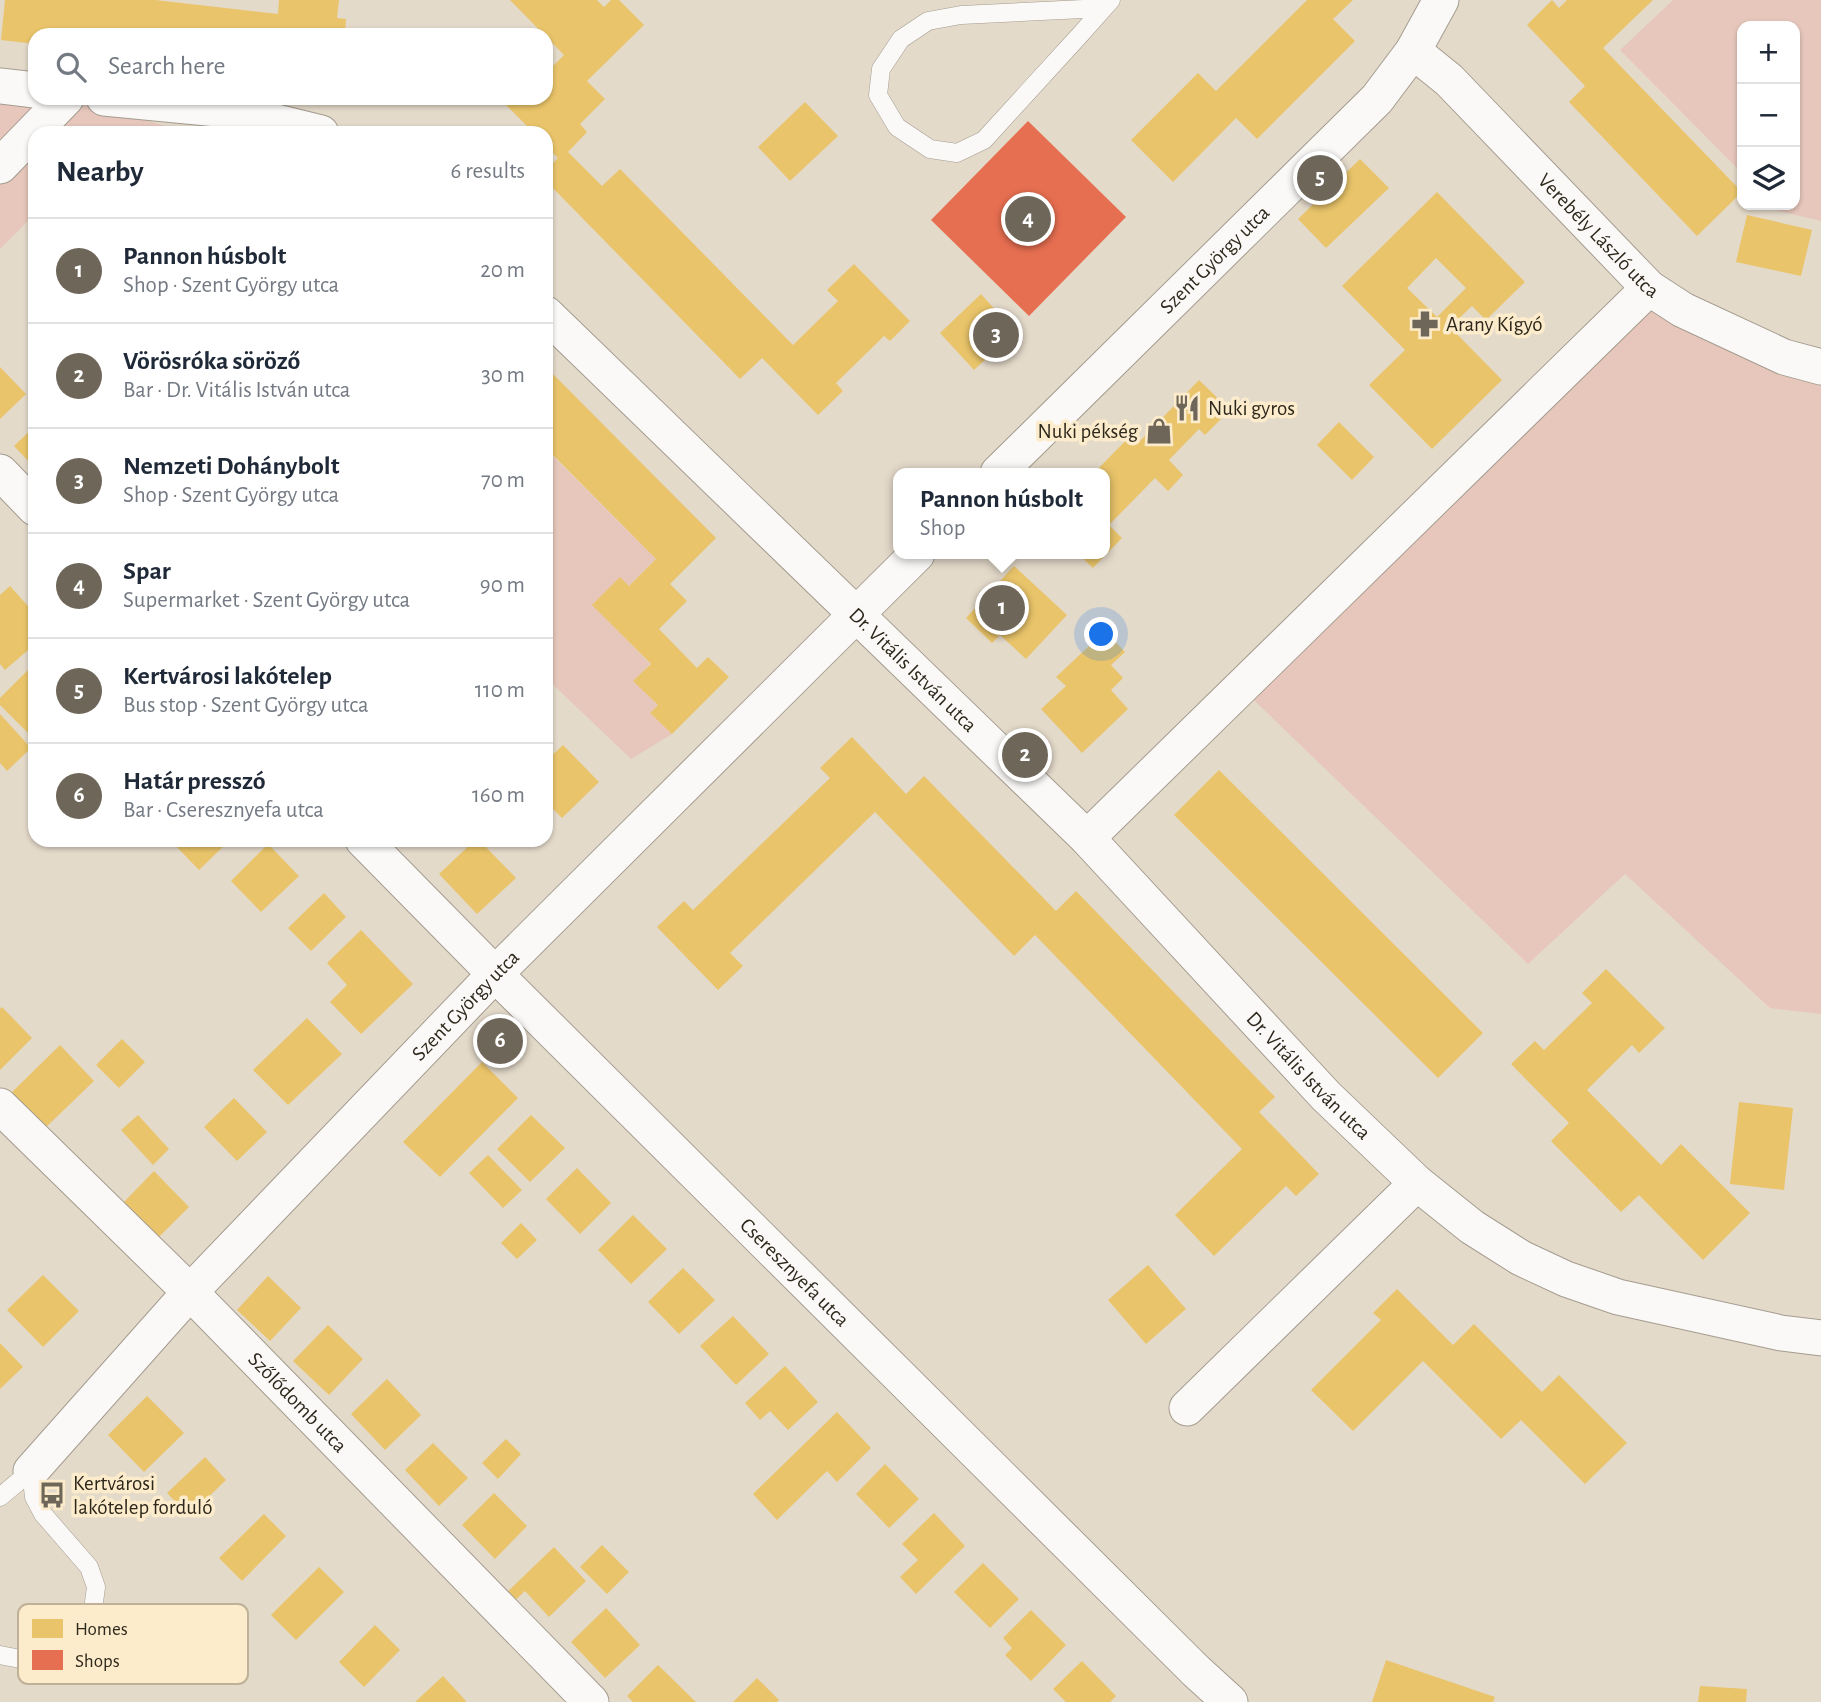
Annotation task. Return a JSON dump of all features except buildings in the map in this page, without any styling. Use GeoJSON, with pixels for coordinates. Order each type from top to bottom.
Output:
{"type":"FeatureCollection","features":[{"type":"Feature","properties":{"kind":"street","name":"Szent György utca"},"geometry":{"type":"LineString","coordinates":[[1004,468],[1377,99],[1413,51],[1441,0]]}},
{"type":"Feature","properties":{"kind":"street","name":"Verebély László utca"},"geometry":{"type":"LineString","coordinates":[[1413,51],[1449,80],[1649,288],[1684,310],[1763,348],[1821,367]]}},
{"type":"Feature","properties":{"kind":"street"},"geometry":{"type":"LineString","coordinates":[[0,86],[28,89]]}},
{"type":"Feature","properties":{"kind":"street"},"geometry":{"type":"LineString","coordinates":[[39,126],[59,105]]}},
{"type":"Feature","properties":{"kind":"street"},"geometry":{"type":"LineString","coordinates":[[176,105],[228,110],[293,126]]}},
{"type":"Feature","properties":{"kind":"street"},"geometry":{"type":"LineString","coordinates":[[0,166],[28,137]]}},
{"type":"Feature","properties":{"kind":"street"},"geometry":{"type":"LineString","coordinates":[[1087,838],[1649,288]]}},
{"type":"Feature","properties":{"kind":"street","name":"Dr. Vitális István utca"},"geometry":{"type":"LineString","coordinates":[[553,321],[1087,838],[1325,1096],[1417,1183],[1472,1227],[1521,1258],[1566,1279],[1629,1299],[1781,1333],[1821,1338]]}},
{"type":"Feature","properties":{"kind":"street"},"geometry":{"type":"LineString","coordinates":[[0,472],[28,501]]}},
{"type":"Feature","properties":{"kind":"street","name":"Szent György utca"},"geometry":{"type":"LineString","coordinates":[[31,1471],[190,1292],[495,974],[912,559]]}},
{"type":"Feature","properties":{"kind":"street","name":"Cseresznyefa utca"},"geometry":{"type":"LineString","coordinates":[[370,847],[1230,1702]]}},
{"type":"Feature","properties":{"kind":"street","name":"Szőlődomb utca"},"geometry":{"type":"LineString","coordinates":[[0,1106],[190,1292],[591,1702]]}},
{"type":"Feature","properties":{"kind":"street"},"geometry":{"type":"LineString","coordinates":[[1187,1408],[1417,1183]]}},
{"type":"Feature","properties":{"kind":"lane"},"geometry":{"type":"LineString","coordinates":[[1107,4],[984,139],[957,153],[930,149],[897,127],[878,95],[881,69],[901,39],[928,21],[961,15],[1107,4]]}},
{"type":"Feature","properties":{"kind":"lane"},"geometry":{"type":"LineString","coordinates":[[0,1497],[31,1471]]}},
{"type":"Feature","properties":{"kind":"lane"},"geometry":{"type":"LineString","coordinates":[[31,1471],[34,1497],[43,1514],[89,1567],[96,1587],[94,1604]]}},
{"type":"Feature","properties":{"kind":"lane"},"geometry":{"type":"LineString","coordinates":[[0,1655],[18,1658]]}},
{"type":"Feature","properties":{"kind":"shaded area"},"geometry":{"type":"Polygon","coordinates":[[[1673,0],[1821,0],[1821,221],[1775,210],[1800,210],[1800,21],[1737,21],[1737,168],[1620,50],[1673,0]]]}},
{"type":"Feature","properties":{"kind":"shaded area"},"geometry":{"type":"Polygon","coordinates":[[[0,86],[28,90],[28,105],[101,105],[165,126],[28,126],[28,221],[0,249],[0,86]]]}},
{"type":"Feature","properties":{"kind":"shaded area"},"geometry":{"type":"Polygon","coordinates":[[[1650,269],[1741,333],[1821,362],[1821,1014],[1770,1008],[1625,874],[1528,964],[1235,682],[1650,269]]]}},
{"type":"Feature","properties":{"kind":"shaded area"},"geometry":{"type":"Polygon","coordinates":[[[553,456],[656,559],[629,586],[620,578],[593,605],[650,664],[634,681],[658,705],[650,713],[672,734],[631,759],[553,685],[553,456]]]}},
{"type":"Feature","properties":{"kind":"place","name":"Kertvárosi lakótelep"},"geometry":{"type":"Point","coordinates":[1320,178]}},
{"type":"Feature","properties":{"kind":"place","name":"Spar"},"geometry":{"type":"Point","coordinates":[1028,219]}},
{"type":"Feature","properties":{"kind":"place","name":"Arany Kígyó"},"geometry":{"type":"Point","coordinates":[1425,324]}},
{"type":"Feature","properties":{"kind":"place","name":"Nemzeti Dohánybolt"},"geometry":{"type":"Point","coordinates":[996,335]}},
{"type":"Feature","properties":{"kind":"place","name":"Nuki gyros"},"geometry":{"type":"Point","coordinates":[1187,408]}},
{"type":"Feature","properties":{"kind":"place","name":"Nuki pékség"},"geometry":{"type":"Point","coordinates":[1159,431]}},
{"type":"Feature","properties":{"kind":"place","name":"Pannon húsbolt"},"geometry":{"type":"Point","coordinates":[1002,608]}},
{"type":"Feature","properties":{"kind":"place","name":"Vörösróka söröző"},"geometry":{"type":"Point","coordinates":[1025,755]}},
{"type":"Feature","properties":{"kind":"place","name":"Határ presszó"},"geometry":{"type":"Point","coordinates":[500,1041]}},
{"type":"Feature","properties":{"kind":"place","name":"Kertvárosi lakótelep forduló"},"geometry":{"type":"Point","coordinates":[52,1495]}}]}
